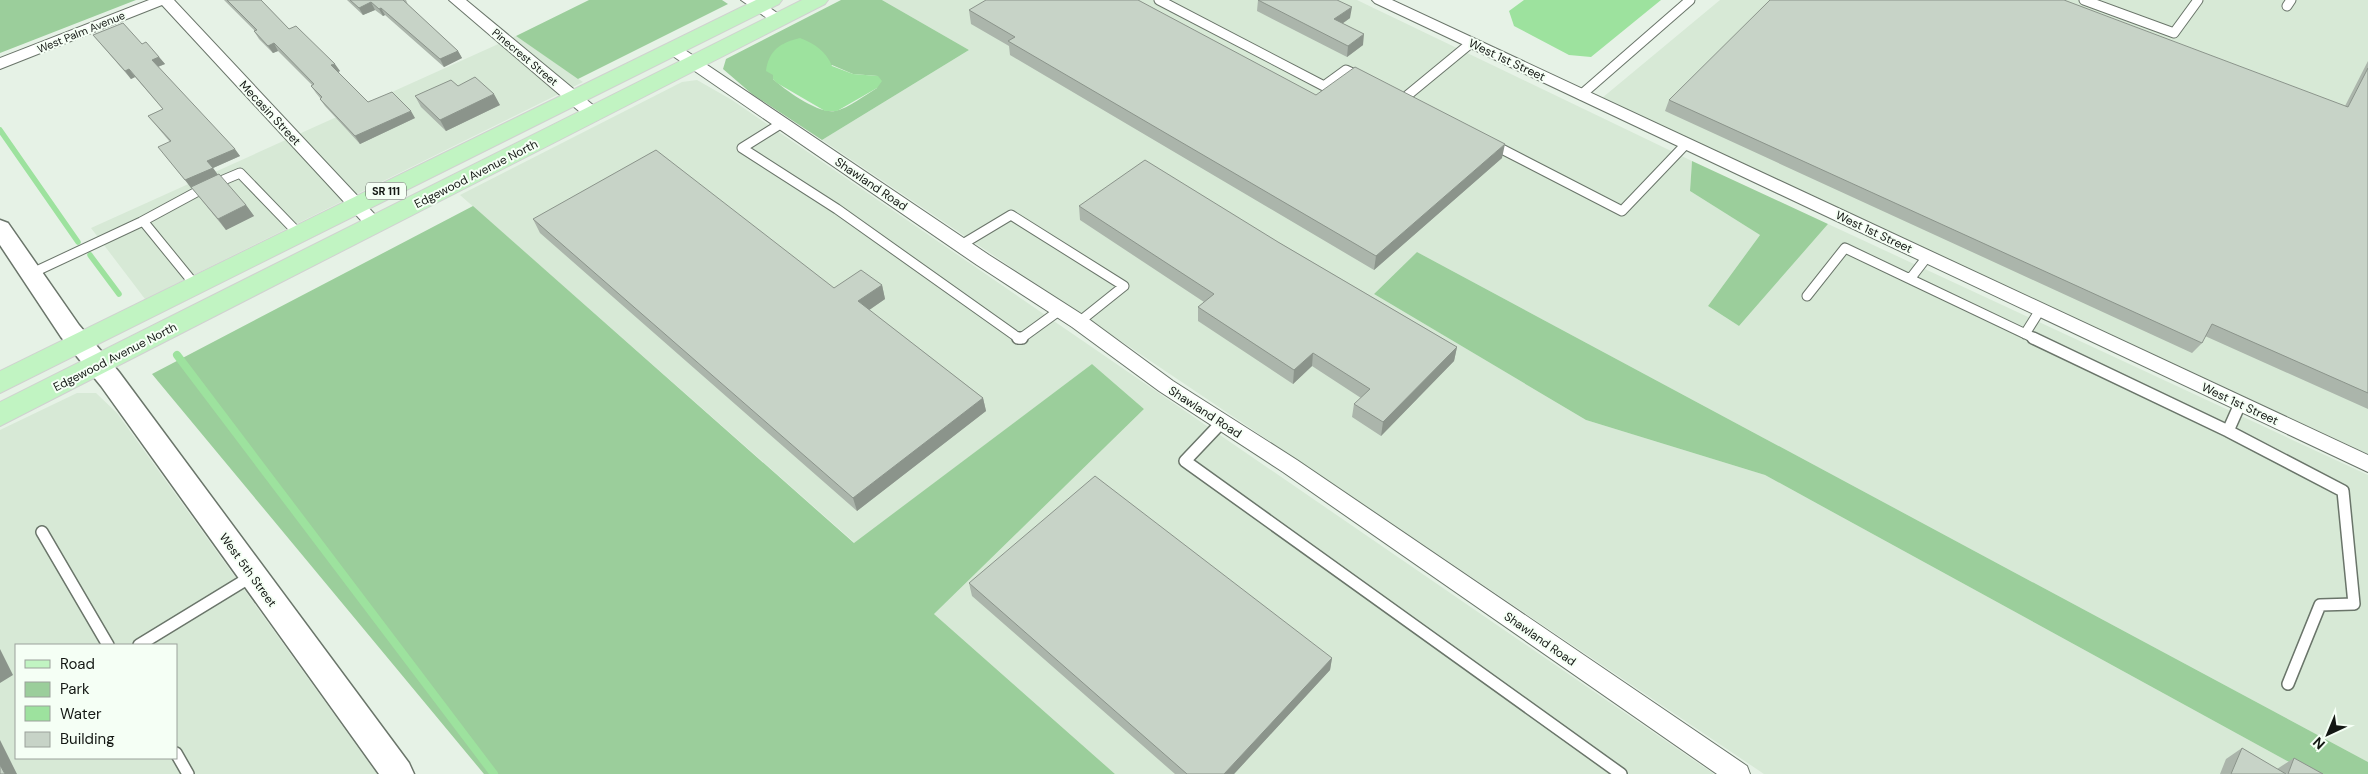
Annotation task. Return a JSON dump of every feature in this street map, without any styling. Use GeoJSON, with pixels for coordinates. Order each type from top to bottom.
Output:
{"type":"FeatureCollection","features":[{"type":"Feature","properties":{"kind":"main road","name":"Edgewood Avenue North"},"geometry":{"type":"LineString","coordinates":[[0,383],[673,49],[765,6],[818,0]]}},
{"type":"Feature","properties":{"kind":"main road","name":"Edgewood Avenue North"},"geometry":{"type":"LineString","coordinates":[[0,415],[694,63],[765,6]]}},
{"type":"Feature","properties":{"kind":"street","name":"West Palm Avenue"},"geometry":{"type":"LineString","coordinates":[[0,64],[162,0]]}},
{"type":"Feature","properties":{"kind":"street","name":"Mecasin Street"},"geometry":{"type":"LineString","coordinates":[[166,0],[375,225]]}},
{"type":"Feature","properties":{"kind":"street","name":"Pinecrest Street"},"geometry":{"type":"LineString","coordinates":[[457,0],[593,114]]}},
{"type":"Feature","properties":{"kind":"street","name":"West 1st Street"},"geometry":{"type":"LineString","coordinates":[[1380,0],[2368,464]]}},
{"type":"Feature","properties":{"kind":"street","name":"Shawland Road"},"geometry":{"type":"LineString","coordinates":[[673,49],[961,245],[1079,322],[1166,386],[1290,466],[1738,774]]}},
{"type":"Feature","properties":{"kind":"street","name":"West 5th Street"},"geometry":{"type":"LineString","coordinates":[[0,228],[30,274],[80,343],[99,365],[398,774]]}},
{"type":"Feature","properties":{"kind":"lane"},"geometry":{"type":"LineString","coordinates":[[1159,0],[1324,86],[1346,70],[1370,82]]}},
{"type":"Feature","properties":{"kind":"lane"},"geometry":{"type":"LineString","coordinates":[[1581,94],[1690,0]]}},
{"type":"Feature","properties":{"kind":"lane"},"geometry":{"type":"LineString","coordinates":[[2084,0],[2174,33],[2198,0]]}},
{"type":"Feature","properties":{"kind":"lane"},"geometry":{"type":"LineString","coordinates":[[1412,104],[1399,97],[1471,43]]}},
{"type":"Feature","properties":{"kind":"lane"},"geometry":{"type":"LineString","coordinates":[[782,123],[742,148],[837,209],[1020,339],[1060,310]]}},
{"type":"Feature","properties":{"kind":"lane"},"geometry":{"type":"LineString","coordinates":[[1482,139],[1622,211],[1686,144]]}},
{"type":"Feature","properties":{"kind":"lane"},"geometry":{"type":"LineString","coordinates":[[30,274],[142,221],[219,181],[240,173],[299,234]]}},
{"type":"Feature","properties":{"kind":"lane"},"geometry":{"type":"LineString","coordinates":[[961,245],[1011,215],[1124,286],[1079,322]]}},
{"type":"Feature","properties":{"kind":"lane"},"geometry":{"type":"LineString","coordinates":[[142,221],[196,286]]}},
{"type":"Feature","properties":{"kind":"lane"},"geometry":{"type":"LineString","coordinates":[[1806,296],[1844,248],[2228,430],[2343,491],[2354,604],[2320,605],[2288,684]]}},
{"type":"Feature","properties":{"kind":"lane"},"geometry":{"type":"LineString","coordinates":[[1910,280],[1927,257]]}},
{"type":"Feature","properties":{"kind":"lane"},"geometry":{"type":"LineString","coordinates":[[2025,334],[2040,310]]}},
{"type":"Feature","properties":{"kind":"lane"},"geometry":{"type":"LineString","coordinates":[[2228,430],[2240,404]]}},
{"type":"Feature","properties":{"kind":"lane"},"geometry":{"type":"LineString","coordinates":[[1222,422],[1185,461],[1621,774]]}},
{"type":"Feature","properties":{"kind":"lane"},"geometry":{"type":"LineString","coordinates":[[42,532],[107,644]]}},
{"type":"Feature","properties":{"kind":"lane"},"geometry":{"type":"LineString","coordinates":[[141,644],[252,575]]}},
{"type":"Feature","properties":{"kind":"lane"},"geometry":{"type":"LineString","coordinates":[[178,756],[188,774]]}},
{"type":"Feature","properties":{"kind":"shaded area"},"geometry":{"type":"Polygon","coordinates":[[[882,0],[1357,0],[1692,161],[1690,191],[1760,235],[1708,306],[1739,326],[1828,224],[2368,475],[2368,762],[1417,252],[1374,294],[1586,420],[1765,475],[2311,774],[1764,774],[822,140],[969,50],[882,0]]]}},
{"type":"Feature","properties":{"kind":"shaded area"},"geometry":{"type":"Polygon","coordinates":[[[1720,0],[2368,0],[2368,454],[1602,98],[1720,0]]]}},
{"type":"Feature","properties":{"kind":"shaded area"},"geometry":{"type":"Polygon","coordinates":[[[516,36],[583,82],[145,299],[91,228],[516,36]]]}},
{"type":"Feature","properties":{"kind":"shaded area"},"geometry":{"type":"Polygon","coordinates":[[[697,80],[732,100],[1714,774],[1115,774],[934,614],[1144,409],[1092,364],[855,543],[460,195],[682,82],[697,80]]]}},
{"type":"Feature","properties":{"kind":"shaded area"},"geometry":{"type":"Polygon","coordinates":[[[77,393],[96,393],[117,413],[377,774],[0,774],[0,430],[77,393]]]}},
{"type":"Feature","properties":{"kind":"green space"},"geometry":{"type":"Polygon","coordinates":[[[0,0],[136,0],[0,53],[0,0]]]}},
{"type":"Feature","properties":{"kind":"green space"},"geometry":{"type":"Polygon","coordinates":[[[589,0],[722,0],[728,4],[578,79],[516,36],[589,0]]]}},
{"type":"Feature","properties":{"kind":"green space"},"geometry":{"type":"Polygon","coordinates":[[[841,0],[882,0],[969,50],[822,140],[752,94],[723,69],[726,59],[841,0]],[[832,65],[773,75],[773,79],[793,95],[811,105],[828,111],[835,111],[851,104],[877,88],[878,76],[853,74],[832,65]]]}},
{"type":"Feature","properties":{"kind":"green space"},"geometry":{"type":"Polygon","coordinates":[[[1692,161],[1828,224],[1739,326],[1708,306],[1760,235],[1690,191],[1692,161]]]}},
{"type":"Feature","properties":{"kind":"green space"},"geometry":{"type":"Polygon","coordinates":[[[473,206],[854,543],[1092,364],[1144,409],[934,614],[1115,774],[484,774],[152,374],[473,206]]]}},
{"type":"Feature","properties":{"kind":"green space"},"geometry":{"type":"Polygon","coordinates":[[[1417,252],[2368,762],[2368,774],[2311,774],[1765,475],[1586,420],[1374,294],[1417,252]]]}},
{"type":"Feature","properties":{"kind":"water"},"geometry":{"type":"Polygon","coordinates":[[[1524,0],[1661,0],[1591,57],[1569,55],[1514,26],[1509,11],[1524,0]]]}},
{"type":"Feature","properties":{"kind":"water"},"geometry":{"type":"Polygon","coordinates":[[[800,38],[827,56],[832,66],[853,74],[878,76],[882,81],[877,88],[837,111],[825,111],[777,83],[773,79],[773,75],[766,71],[770,58],[777,48],[787,42],[800,38]]]}},
{"type":"Feature","properties":{"kind":"building"},"geometry":{"type":"Polygon","coordinates":[[[227,0],[261,0],[289,29],[296,26],[335,64],[331,65],[368,102],[392,92],[411,111],[355,136],[320,99],[322,97],[311,86],[314,84],[274,43],[268,46],[254,31],[257,30],[227,0]]]}},
{"type":"Feature","properties":{"kind":"building"},"geometry":{"type":"Polygon","coordinates":[[[350,0],[403,0],[458,51],[440,59],[381,8],[379,9],[371,2],[359,8],[350,0]]]}},
{"type":"Feature","properties":{"kind":"building"},"geometry":{"type":"Polygon","coordinates":[[[986,0],[1138,0],[1316,95],[1355,67],[1505,144],[1376,256],[1008,41],[1015,37],[969,10],[986,0]]]}},
{"type":"Feature","properties":{"kind":"building"},"geometry":{"type":"Polygon","coordinates":[[[1258,0],[1337,0],[1352,7],[1334,19],[1364,34],[1348,46],[1258,0]]]}},
{"type":"Feature","properties":{"kind":"building"},"geometry":{"type":"Polygon","coordinates":[[[1770,0],[2064,0],[2348,107],[2368,68],[2368,393],[2212,324],[2202,343],[1669,100],[1770,0]]]}},
{"type":"Feature","properties":{"kind":"building"},"geometry":{"type":"Polygon","coordinates":[[[123,23],[142,44],[146,42],[159,57],[152,60],[235,149],[207,161],[213,168],[185,180],[158,147],[171,141],[148,116],[163,109],[129,69],[125,71],[93,35],[123,23]]]}},
{"type":"Feature","properties":{"kind":"building"},"geometry":{"type":"Polygon","coordinates":[[[475,77],[494,94],[440,120],[415,96],[451,80],[458,86],[475,77]]]}},
{"type":"Feature","properties":{"kind":"building"},"geometry":{"type":"Polygon","coordinates":[[[656,150],[834,288],[861,270],[882,285],[858,301],[983,398],[853,498],[533,219],[656,150]]]}},
{"type":"Feature","properties":{"kind":"building"},"geometry":{"type":"Polygon","coordinates":[[[1145,160],[1278,242],[1457,347],[1383,422],[1354,404],[1370,389],[1313,353],[1294,370],[1198,307],[1214,294],[1079,206],[1145,160]]]}},
{"type":"Feature","properties":{"kind":"building"},"geometry":{"type":"Polygon","coordinates":[[[219,174],[246,205],[218,219],[191,187],[219,174]]]}},
{"type":"Feature","properties":{"kind":"building"},"geometry":{"type":"Polygon","coordinates":[[[1095,476],[1332,658],[1224,774],[1187,774],[969,583],[1095,476]]]}},
{"type":"Feature","properties":{"kind":"building"},"geometry":{"type":"Polygon","coordinates":[[[2242,748],[2286,774],[2231,774],[2242,748]]]}},
{"type":"Feature","properties":{"kind":"building"},"geometry":{"type":"Polygon","coordinates":[[[2294,758],[2323,774],[2288,774],[2294,758]]]}},
{"type":"Feature","properties":{"kind":"building"},"geometry":{"type":"Polygon","coordinates":[[[0,765],[5,774],[0,774],[0,765]]]}},
{"type":"Feature","properties":{"kind":"waterway"},"geometry":{"type":"LineString","coordinates":[[0,130],[78,242]]}},
{"type":"Feature","properties":{"kind":"waterway"},"geometry":{"type":"LineString","coordinates":[[90,255],[119,294]]}},
{"type":"Feature","properties":{"kind":"waterway"},"geometry":{"type":"LineString","coordinates":[[177,355],[494,774]]}}]}
